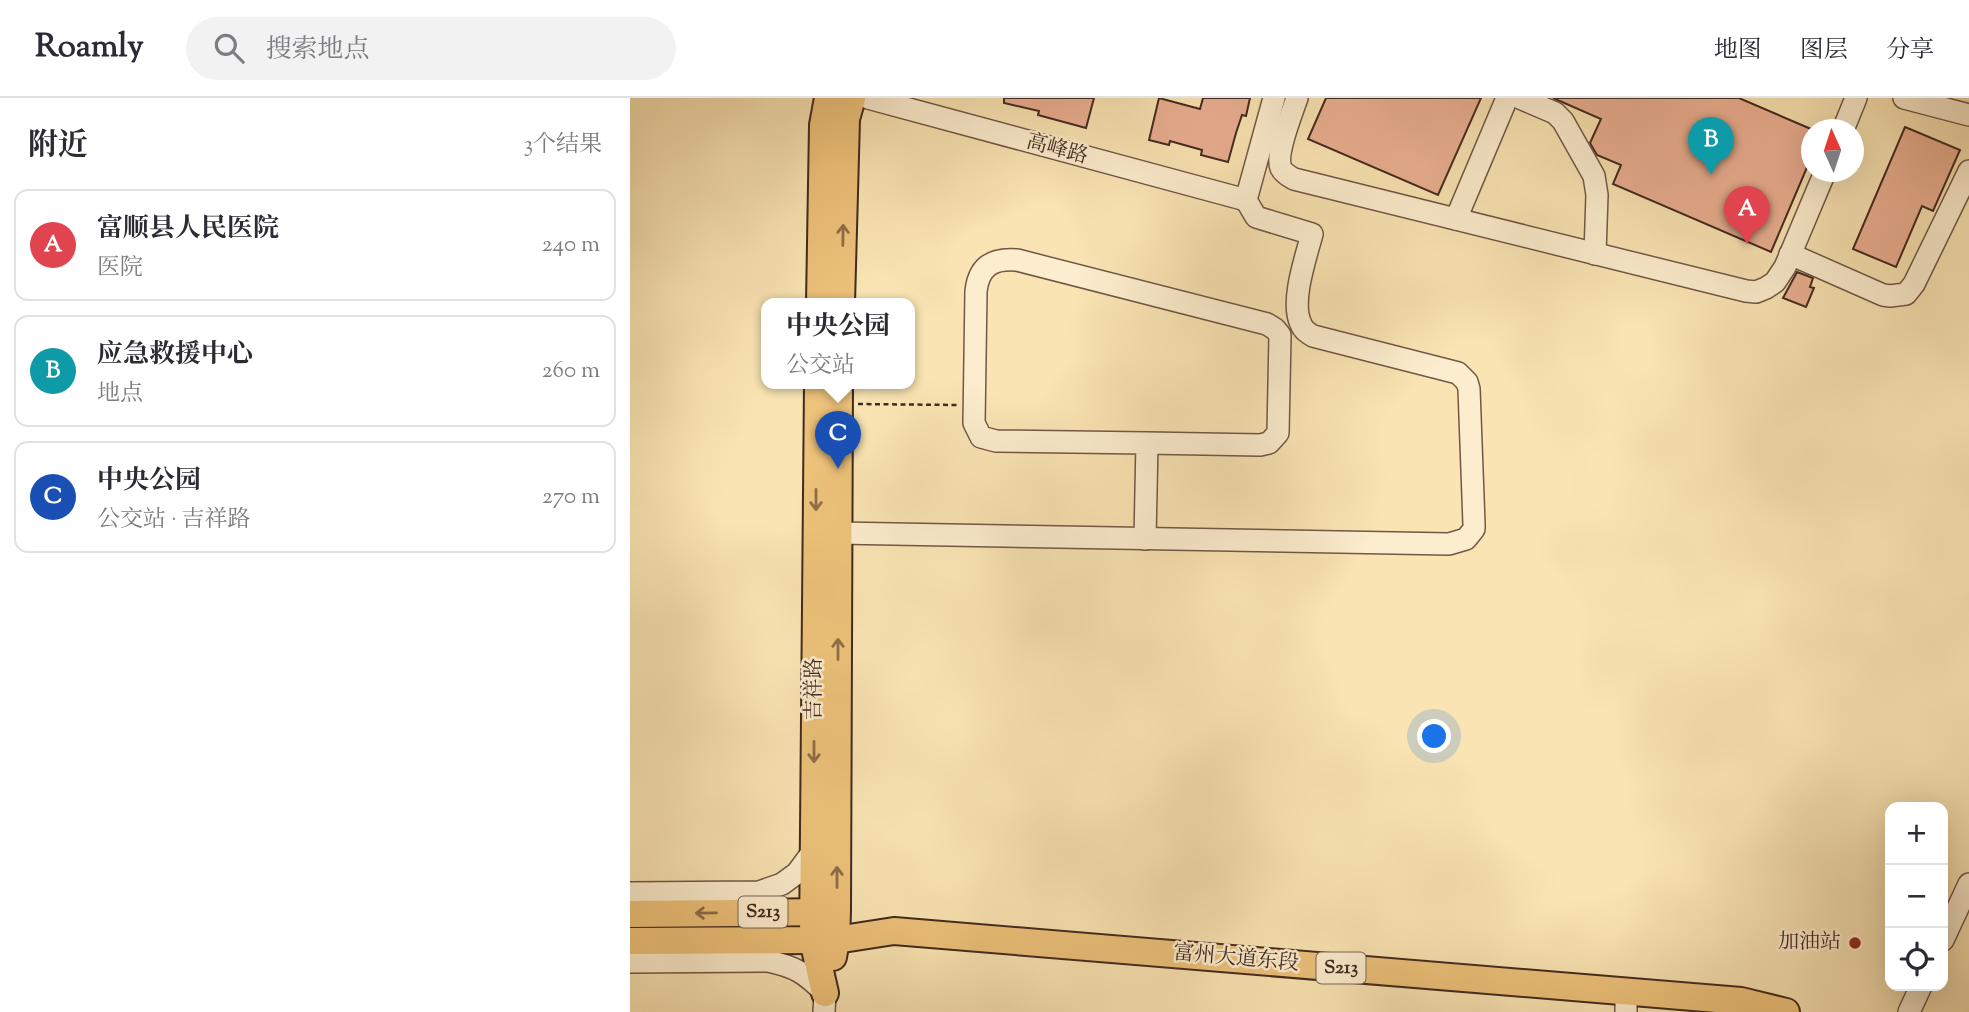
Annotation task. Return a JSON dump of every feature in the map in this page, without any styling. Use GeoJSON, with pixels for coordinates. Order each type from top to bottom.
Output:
{"type":"FeatureCollection","features":[{"type":"Feature","properties":{"kind":"main road"},"geometry":{"type":"LineString","coordinates":[[820,298],[823,125],[828,98]]}},
{"type":"Feature","properties":{"kind":"main road"},"geometry":{"type":"LineString","coordinates":[[841,298],[846,119],[852,98]]}},
{"type":"Feature","properties":{"kind":"main road","name":"吉祥路"},"geometry":{"type":"LineString","coordinates":[[818,389],[814,849],[825,912]]}},
{"type":"Feature","properties":{"kind":"main road","name":"吉祥路"},"geometry":{"type":"LineString","coordinates":[[824,1002],[838,533],[839,394]]}},
{"type":"Feature","properties":{"kind":"main road","name":"S213"},"geometry":{"type":"LineString","coordinates":[[630,914],[825,912],[894,931]]}},
{"type":"Feature","properties":{"kind":"main road","name":"S213"},"geometry":{"type":"LineString","coordinates":[[630,941],[824,940],[894,931]]}},
{"type":"Feature","properties":{"kind":"main road","name":"富州大道东段"},"geometry":{"type":"LineString","coordinates":[[894,931],[1626,1002],[1741,1001],[1786,1012]]}},
{"type":"Feature","properties":{"kind":"street","name":"高峰路"},"geometry":{"type":"LineString","coordinates":[[869,98],[1246,200]]}},
{"type":"Feature","properties":{"kind":"street"},"geometry":{"type":"LineString","coordinates":[[838,533],[1449,544],[1466,539],[1474,529],[1467,382],[1458,373],[1312,336],[1306,332],[1299,321],[1298,298],[1312,234],[1256,217],[1246,200],[1274,98]]}},
{"type":"Feature","properties":{"kind":"street"},"geometry":{"type":"LineString","coordinates":[[1297,98],[1279,156],[1280,166],[1285,174],[1294,178],[1737,289],[1756,292],[1775,282],[1785,267],[1821,182]]}},
{"type":"Feature","properties":{"kind":"street"},"geometry":{"type":"LineString","coordinates":[[1456,219],[1507,98]]}},
{"type":"Feature","properties":{"kind":"street"},"geometry":{"type":"LineString","coordinates":[[1520,98],[1555,113],[1563,121],[1594,176],[1597,195],[1595,254]]}},
{"type":"Feature","properties":{"kind":"street"},"geometry":{"type":"LineString","coordinates":[[1847,119],[1856,98]]}},
{"type":"Feature","properties":{"kind":"street"},"geometry":{"type":"LineString","coordinates":[[1904,98],[1940,102],[1969,115]]}},
{"type":"Feature","properties":{"kind":"street"},"geometry":{"type":"LineString","coordinates":[[1790,254],[1883,295],[1906,294],[1914,284],[1966,183]]}},
{"type":"Feature","properties":{"kind":"street"},"geometry":{"type":"LineString","coordinates":[[1004,259],[1017,260],[1267,324],[1275,329],[1280,335],[1281,343],[1280,426],[1275,439],[1260,445],[1147,443],[988,440],[981,437],[974,423],[977,280],[989,265],[1004,259]]}},
{"type":"Feature","properties":{"kind":"street"},"geometry":{"type":"LineString","coordinates":[[1145,538],[1147,443]]}},
{"type":"Feature","properties":{"kind":"street"},"geometry":{"type":"LineString","coordinates":[[759,892],[782,884],[797,873],[814,849]]}},
{"type":"Feature","properties":{"kind":"street"},"geometry":{"type":"LineString","coordinates":[[1948,929],[1969,884]]}},
{"type":"Feature","properties":{"kind":"street"},"geometry":{"type":"LineString","coordinates":[[630,893],[759,892],[825,912]]}},
{"type":"Feature","properties":{"kind":"street"},"geometry":{"type":"LineString","coordinates":[[768,961],[824,940]]}},
{"type":"Feature","properties":{"kind":"street"},"geometry":{"type":"LineString","coordinates":[[630,962],[768,961],[806,974],[824,1002]]}},
{"type":"Feature","properties":{"kind":"street"},"geometry":{"type":"LineString","coordinates":[[1909,1012],[1919,991]]}},
{"type":"Feature","properties":{"kind":"path"},"geometry":{"type":"LineString","coordinates":[[839,394],[974,405]]}},
{"type":"Feature","properties":{"kind":"building"},"geometry":{"type":"Polygon","coordinates":[[[1004,98],[1094,98],[1086,128],[1038,115],[1039,111],[1004,103],[1004,98]]]}},
{"type":"Feature","properties":{"kind":"building"},"geometry":{"type":"Polygon","coordinates":[[[1159,98],[1200,109],[1203,98],[1250,98],[1228,162],[1201,155],[1202,150],[1170,141],[1169,145],[1149,140],[1159,98]]]}},
{"type":"Feature","properties":{"kind":"building"},"geometry":{"type":"Polygon","coordinates":[[[1326,98],[1481,98],[1438,195],[1308,139],[1326,98]]]}},
{"type":"Feature","properties":{"kind":"building"},"geometry":{"type":"Polygon","coordinates":[[[1553,98],[1739,98],[1801,125],[1801,182],[1771,252],[1613,184],[1621,165],[1597,155],[1590,143],[1601,119],[1553,98]]]}},
{"type":"Feature","properties":{"kind":"building"},"geometry":{"type":"Polygon","coordinates":[[[1905,127],[1960,150],[1933,211],[1922,206],[1896,267],[1853,249],[1905,127]]]}},
{"type":"Feature","properties":{"kind":"building"},"geometry":{"type":"Polygon","coordinates":[[[1797,272],[1813,278],[1810,287],[1814,288],[1806,307],[1783,298],[1797,272]]]}},
{"type":"Feature","properties":{"kind":"place","name":"应急救援中心"},"geometry":{"type":"Point","coordinates":[1711,175]}},
{"type":"Feature","properties":{"kind":"place","name":"富顺县人民医院"},"geometry":{"type":"Point","coordinates":[1747,244]}},
{"type":"Feature","properties":{"kind":"place","name":"中央公园"},"geometry":{"type":"Point","coordinates":[838,469]}},
{"type":"Feature","properties":{"kind":"place","name":"加油站"},"geometry":{"type":"Point","coordinates":[1855,943]}}]}
